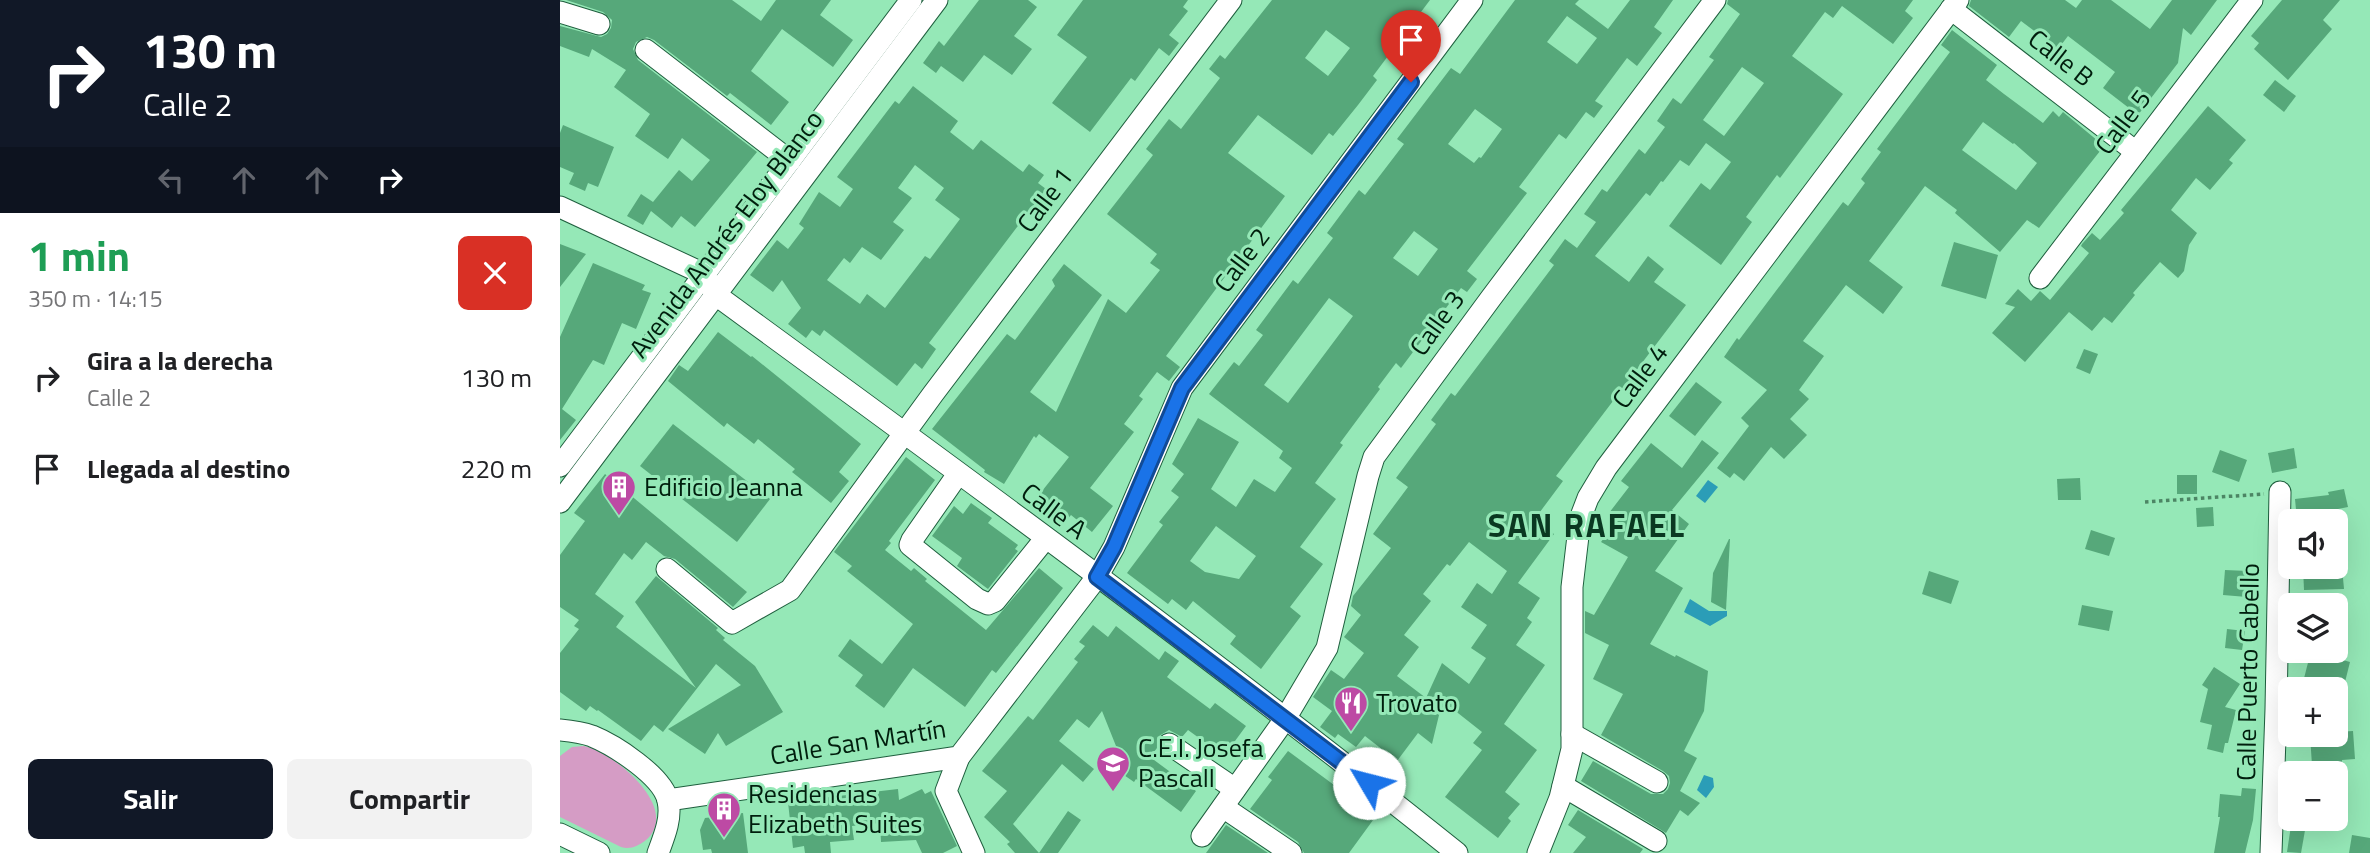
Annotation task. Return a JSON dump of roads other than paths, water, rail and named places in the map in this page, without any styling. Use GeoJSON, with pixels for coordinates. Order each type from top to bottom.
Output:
{"type":"FeatureCollection","features":[{"type":"Feature","properties":{"kind":"street","name":"Avenida Andrés Eloy Blanco"},"geometry":{"type":"LineString","coordinates":[[560,502],[937,0]]}},
{"type":"Feature","properties":{"kind":"street","name":"Calle 1"},"geometry":{"type":"LineString","coordinates":[[667,569],[732,623],[790,590],[1231,0]]}},
{"type":"Feature","properties":{"kind":"street","name":"Calle 2"},"geometry":{"type":"LineString","coordinates":[[1097,577],[1114,547],[1182,388],[1472,0]]}},
{"type":"Feature","properties":{"kind":"street","name":"Calle 3"},"geometry":{"type":"LineString","coordinates":[[1202,836],[1285,719],[1327,648],[1374,457],[1490,298],[1715,0]]}},
{"type":"Feature","properties":{"kind":"street","name":"Calle 5"},"geometry":{"type":"LineString","coordinates":[[2040,278],[2252,0]]}},
{"type":"Feature","properties":{"kind":"street","name":"Avenida Andrés Eloy Blanco"},"geometry":{"type":"LineString","coordinates":[[560,466],[908,1]]}},
{"type":"Feature","properties":{"kind":"street"},"geometry":{"type":"LineString","coordinates":[[908,1],[918,25]]}},
{"type":"Feature","properties":{"kind":"street","name":"Calle B"},"geometry":{"type":"LineString","coordinates":[[1955,4],[2136,152]]}},
{"type":"Feature","properties":{"kind":"street","name":"Calle 4"},"geometry":{"type":"LineString","coordinates":[[1538,853],[1551,823],[1572,749],[1570,664],[1573,565],[1580,519],[1588,498],[1614,458],[1955,4]]}},
{"type":"Feature","properties":{"kind":"street"},"geometry":{"type":"LineString","coordinates":[[560,12],[599,24]]}},
{"type":"Feature","properties":{"kind":"street"},"geometry":{"type":"LineString","coordinates":[[646,50],[790,161]]}},
{"type":"Feature","properties":{"kind":"street"},"geometry":{"type":"LineString","coordinates":[[560,208],[704,274],[716,295]]}},
{"type":"Feature","properties":{"kind":"street","name":"Calle A"},"geometry":{"type":"LineString","coordinates":[[716,295],[1097,577],[1457,853]]}},
{"type":"Feature","properties":{"kind":"street"},"geometry":{"type":"LineString","coordinates":[[958,474],[910,545],[977,599],[988,604],[995,601],[1045,539]]}},
{"type":"Feature","properties":{"kind":"street","name":"Calle Puerto Cabello"},"geometry":{"type":"LineString","coordinates":[[2270,853],[2280,492]]}},
{"type":"Feature","properties":{"kind":"street","name":"Calle San Martín"},"geometry":{"type":"LineString","coordinates":[[668,800],[959,757],[1097,577]]}},
{"type":"Feature","properties":{"kind":"street"},"geometry":{"type":"LineString","coordinates":[[560,730],[591,736],[614,747],[656,780],[668,800],[668,822],[658,853]]}},
{"type":"Feature","properties":{"kind":"street"},"geometry":{"type":"LineString","coordinates":[[1572,734],[1657,782]]}},
{"type":"Feature","properties":{"kind":"street"},"geometry":{"type":"LineString","coordinates":[[1169,744],[1236,789]]}},
{"type":"Feature","properties":{"kind":"street"},"geometry":{"type":"LineString","coordinates":[[959,757],[946,791],[974,853]]}},
{"type":"Feature","properties":{"kind":"street"},"geometry":{"type":"LineString","coordinates":[[1563,786],[1656,841]]}},
{"type":"Feature","properties":{"kind":"street"},"geometry":{"type":"LineString","coordinates":[[1223,807],[1291,853]]}},
{"type":"Feature","properties":{"kind":"street"},"geometry":{"type":"LineString","coordinates":[[560,834],[599,853]]}},
{"type":"Feature","properties":{"kind":"water"},"geometry":{"type":"Polygon","coordinates":[[[1708,480],[1718,487],[1705,503],[1696,496],[1708,480]]]}},
{"type":"Feature","properties":{"kind":"water"},"geometry":{"type":"Polygon","coordinates":[[[1690,599],[1709,611],[1727,611],[1727,616],[1710,626],[1684,612],[1690,599]]]}},
{"type":"Feature","properties":{"kind":"water"},"geometry":{"type":"Polygon","coordinates":[[[1704,775],[1713,778],[1714,787],[1706,798],[1697,790],[1704,775]]]}},
{"type":"Feature","properties":{"kind":"place","name":"Edificio Jeanna"},"geometry":{"type":"Point","coordinates":[619,517]}},
{"type":"Feature","properties":{"kind":"place","name":"Trovato"},"geometry":{"type":"Point","coordinates":[1351,733]}},
{"type":"Feature","properties":{"kind":"place","name":"C.E.I. Josefa Pascall"},"geometry":{"type":"Point","coordinates":[1113,793]}},
{"type":"Feature","properties":{"kind":"place","name":"Residencias Elizabeth Suites"},"geometry":{"type":"Point","coordinates":[724,839]}},
{"type":"Feature","properties":{"kind":"district","name":"SAN RAFAEL"},"geometry":{"type":"Point","coordinates":[1587,525]}}]}
